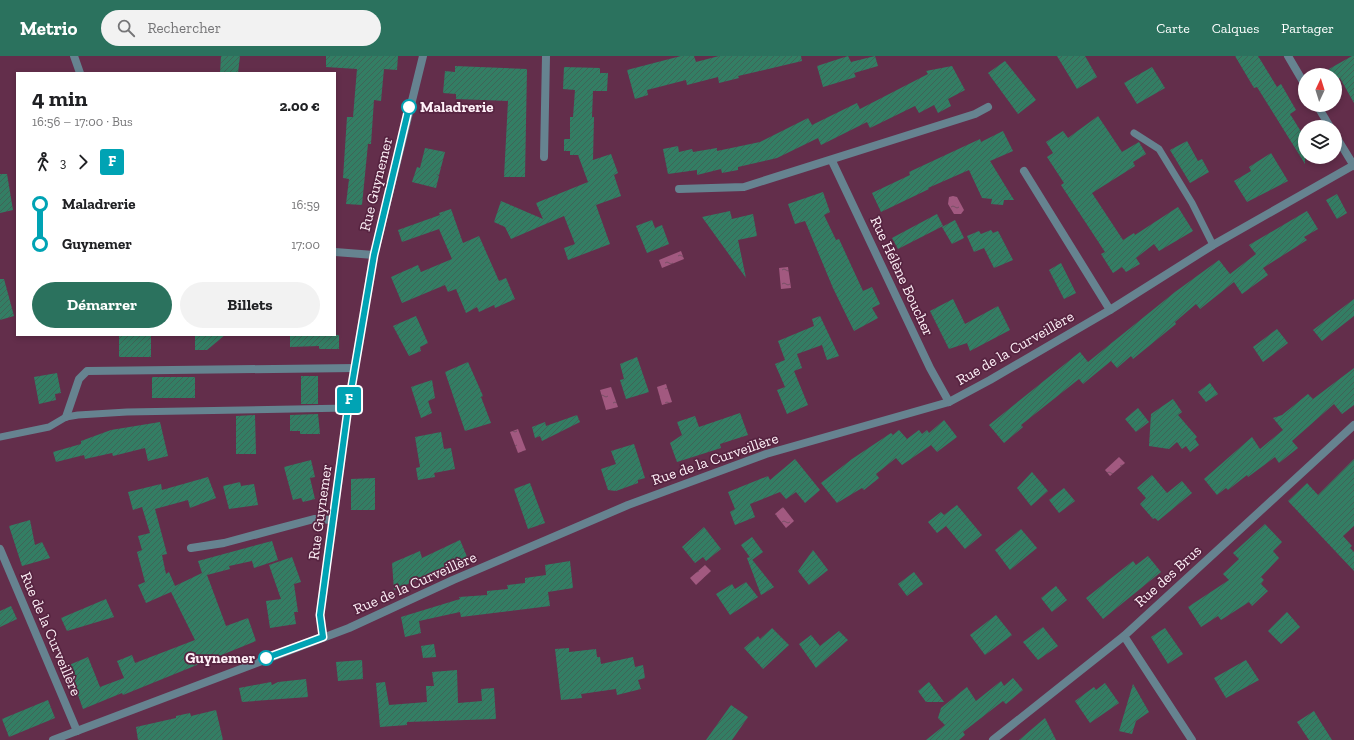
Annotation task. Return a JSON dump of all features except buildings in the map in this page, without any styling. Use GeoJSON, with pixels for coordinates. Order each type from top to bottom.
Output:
{"type":"FeatureCollection","features":[{"type":"Feature","properties":{"kind":"street"},"geometry":{"type":"LineString","coordinates":[[74,56],[80,72]]}},
{"type":"Feature","properties":{"kind":"street","name":"Rue Guynemer"},"geometry":{"type":"LineString","coordinates":[[323,637],[320,615],[348,408],[374,255],[423,56]]}},
{"type":"Feature","properties":{"kind":"street"},"geometry":{"type":"LineString","coordinates":[[544,157],[546,56]]}},
{"type":"Feature","properties":{"kind":"street"},"geometry":{"type":"LineString","coordinates":[[1288,56],[1298,73]]}},
{"type":"Feature","properties":{"kind":"street"},"geometry":{"type":"LineString","coordinates":[[679,189],[744,187],[832,161],[975,114],[988,107]]}},
{"type":"Feature","properties":{"kind":"street"},"geometry":{"type":"LineString","coordinates":[[1342,146],[1354,166]]}},
{"type":"Feature","properties":{"kind":"street","name":"Rue Hélène Boucher"},"geometry":{"type":"LineString","coordinates":[[832,161],[930,368],[949,402]]}},
{"type":"Feature","properties":{"kind":"street","name":"Rue de la Curveillère"},"geometry":{"type":"LineString","coordinates":[[53,740],[349,628],[453,580],[628,505],[766,454],[949,402],[1110,310],[1213,245],[1354,166]]}},
{"type":"Feature","properties":{"kind":"street"},"geometry":{"type":"LineString","coordinates":[[1024,170],[1110,310]]}},
{"type":"Feature","properties":{"kind":"street"},"geometry":{"type":"LineString","coordinates":[[336,252],[374,255]]}},
{"type":"Feature","properties":{"kind":"street"},"geometry":{"type":"LineString","coordinates":[[66,417],[79,379],[87,371],[355,368]]}},
{"type":"Feature","properties":{"kind":"street","name":"Rue des Brus"},"geometry":{"type":"LineString","coordinates":[[993,740],[1124,636],[1354,425]]}},
{"type":"Feature","properties":{"kind":"street"},"geometry":{"type":"LineString","coordinates":[[191,548],[224,543],[314,519],[333,520]]}},
{"type":"Feature","properties":{"kind":"street","name":"Rue de la Curveillère"},"geometry":{"type":"LineString","coordinates":[[0,549],[77,731]]}},
{"type":"Feature","properties":{"kind":"street"},"geometry":{"type":"LineString","coordinates":[[1124,636],[1192,740]]}},
{"type":"Feature","properties":{"kind":"lane"},"geometry":{"type":"LineString","coordinates":[[1134,133],[1159,149],[1192,203],[1213,245]]}},
{"type":"Feature","properties":{"kind":"lane"},"geometry":{"type":"LineString","coordinates":[[0,437],[49,428],[66,417],[78,415],[127,412],[348,408]]}},
{"type":"Feature","properties":{"kind":"water"},"geometry":{"type":"Polygon","coordinates":[[[949,197],[957,197],[964,210],[961,214],[954,214],[948,204],[949,197]]]}},
{"type":"Feature","properties":{"kind":"water"},"geometry":{"type":"Polygon","coordinates":[[[681,251],[684,259],[662,268],[659,260],[681,251]]]}},
{"type":"Feature","properties":{"kind":"water"},"geometry":{"type":"Polygon","coordinates":[[[788,267],[791,288],[781,289],[779,268],[788,267]]]}},
{"type":"Feature","properties":{"kind":"water"},"geometry":{"type":"Polygon","coordinates":[[[666,384],[672,402],[662,405],[657,387],[666,384]]]}},
{"type":"Feature","properties":{"kind":"water"},"geometry":{"type":"Polygon","coordinates":[[[611,387],[618,407],[606,410],[600,390],[611,387]]]}},
{"type":"Feature","properties":{"kind":"water"},"geometry":{"type":"Polygon","coordinates":[[[518,429],[526,450],[518,453],[510,432],[518,429]]]}},
{"type":"Feature","properties":{"kind":"water"},"geometry":{"type":"Polygon","coordinates":[[[1119,457],[1125,463],[1110,476],[1105,470],[1119,457]]]}},
{"type":"Feature","properties":{"kind":"water"},"geometry":{"type":"Polygon","coordinates":[[[783,507],[794,521],[786,528],[775,514],[783,507]]]}},
{"type":"Feature","properties":{"kind":"water"},"geometry":{"type":"Polygon","coordinates":[[[705,565],[711,571],[696,585],[690,578],[705,565]]]}},
{"type":"Feature","properties":{"kind":"bus line","name":"F"},"geometry":{"type":"LineString","coordinates":[[266,658],[323,637],[320,615],[348,408],[378,230],[409,107]]}},
{"type":"Feature","properties":{"kind":"place","name":"Maladrerie"},"geometry":{"type":"Point","coordinates":[409,107]}},
{"type":"Feature","properties":{"kind":"place","name":"Guynemer"},"geometry":{"type":"Point","coordinates":[266,658]}}]}
